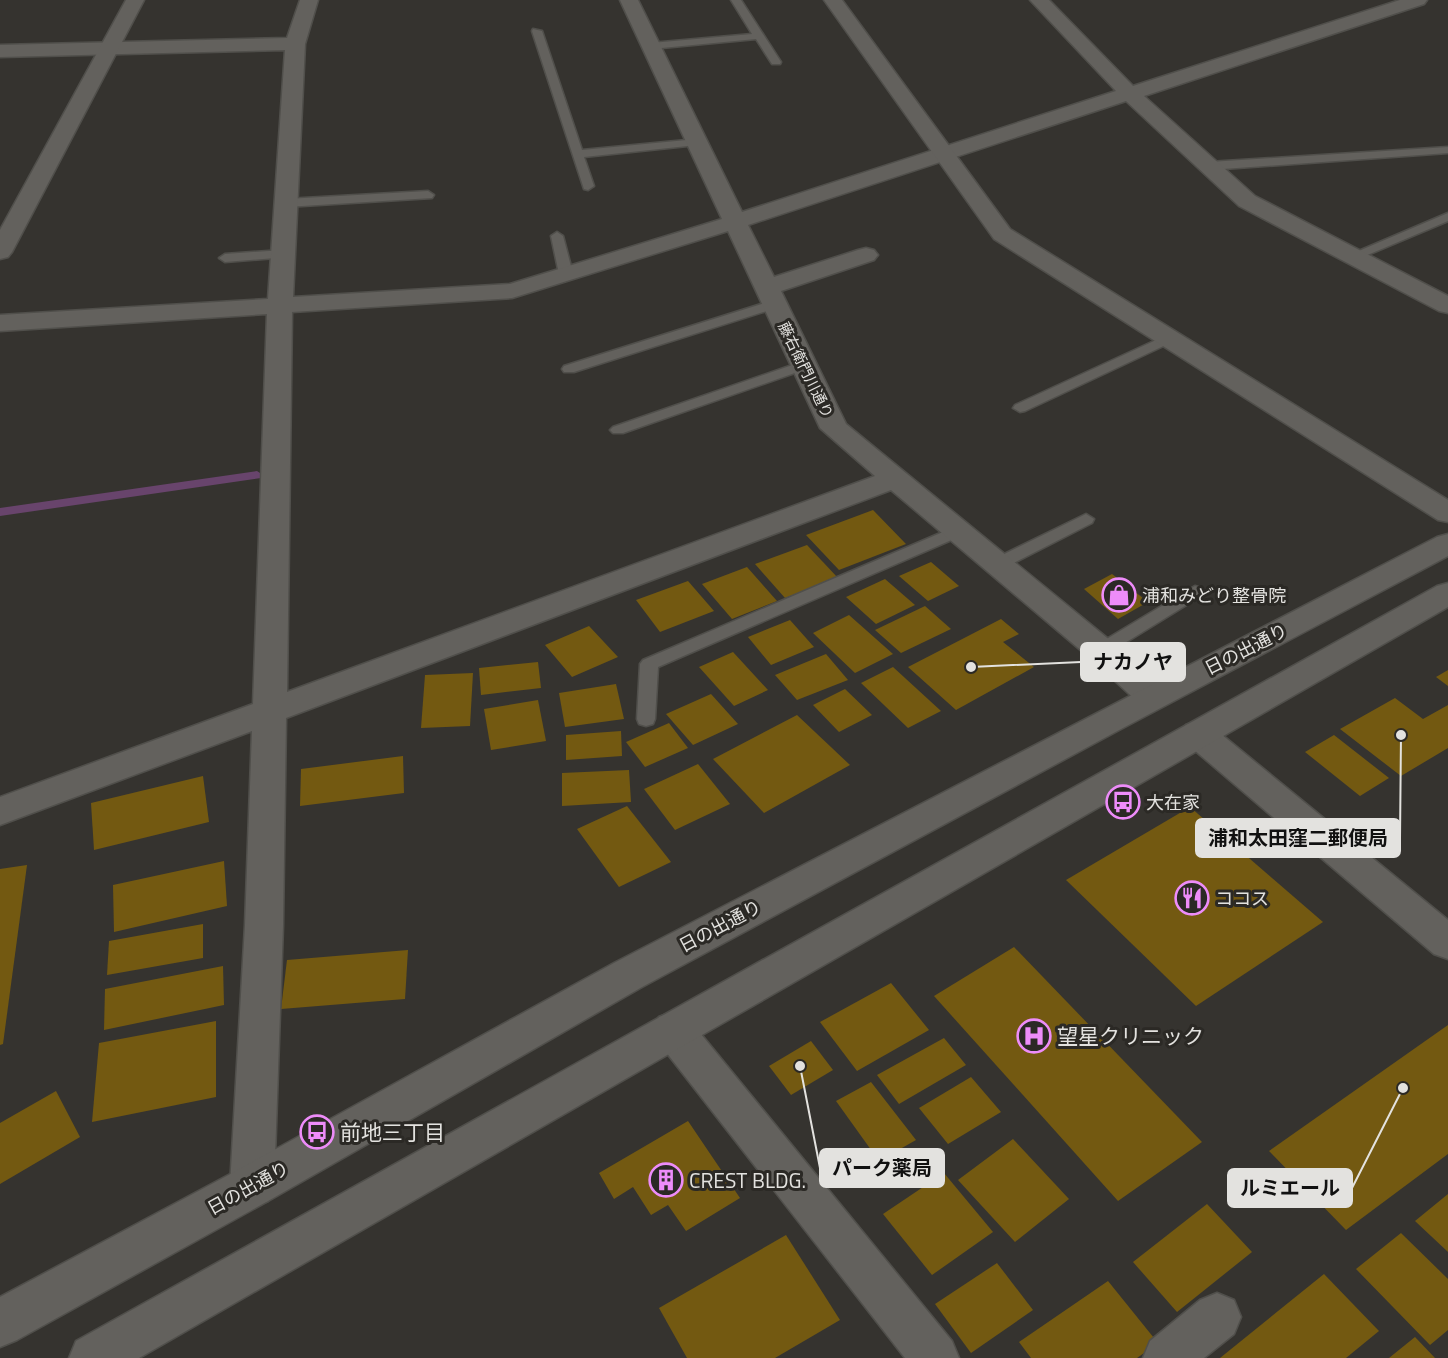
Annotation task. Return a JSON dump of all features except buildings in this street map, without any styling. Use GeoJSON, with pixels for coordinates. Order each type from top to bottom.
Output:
{"type":"FeatureCollection","features":[{"type":"Feature","properties":{"kind":"street"},"geometry":{"type":"LineString","coordinates":[[0,252],[135,0]]}},
{"type":"Feature","properties":{"kind":"street"},"geometry":{"type":"LineString","coordinates":[[252,1186],[264,925],[280,305],[295,44],[309,0]]}},
{"type":"Feature","properties":{"kind":"street","name":"藤右衛門川通り"},"geometry":{"type":"LineString","coordinates":[[629,0],[834,428],[1101,650],[1153,697]]}},
{"type":"Feature","properties":{"kind":"street"},"geometry":{"type":"LineString","coordinates":[[833,0],[941,153],[1002,234],[1448,513]]}},
{"type":"Feature","properties":{"kind":"street"},"geometry":{"type":"LineString","coordinates":[[1039,0],[1129,93],[1247,201],[1448,306]]}},
{"type":"Feature","properties":{"kind":"street"},"geometry":{"type":"LineString","coordinates":[[0,323],[512,291],[735,222],[941,153],[1418,0]]}},
{"type":"Feature","properties":{"kind":"street"},"geometry":{"type":"LineString","coordinates":[[0,51],[295,44]]}},
{"type":"Feature","properties":{"kind":"street"},"geometry":{"type":"LineString","coordinates":[[770,296],[866,255]]}},
{"type":"Feature","properties":{"kind":"street"},"geometry":{"type":"LineString","coordinates":[[0,811],[895,479]]}},
{"type":"Feature","properties":{"kind":"street","name":"日の出通り"},"geometry":{"type":"LineString","coordinates":[[0,1323],[252,1186],[628,975],[1153,697],[1448,544]]}},
{"type":"Feature","properties":{"kind":"street"},"geometry":{"type":"LineString","coordinates":[[93,1358],[1448,593]]}},
{"type":"Feature","properties":{"kind":"street"},"geometry":{"type":"LineString","coordinates":[[1198,734],[1448,943]]}},
{"type":"Feature","properties":{"kind":"street"},"geometry":{"type":"LineString","coordinates":[[672,1030],[935,1358]]}},
{"type":"Feature","properties":{"kind":"street"},"geometry":{"type":"LineString","coordinates":[[1167,1358],[1216,1317]]}},
{"type":"Feature","properties":{"kind":"lane"},"geometry":{"type":"LineString","coordinates":[[736,0],[776,62]]}},
{"type":"Feature","properties":{"kind":"lane"},"geometry":{"type":"LineString","coordinates":[[537,31],[588,186]]}},
{"type":"Feature","properties":{"kind":"lane"},"geometry":{"type":"LineString","coordinates":[[651,46],[759,36]]}},
{"type":"Feature","properties":{"kind":"lane"},"geometry":{"type":"LineString","coordinates":[[578,154],[697,142]]}},
{"type":"Feature","properties":{"kind":"lane"},"geometry":{"type":"LineString","coordinates":[[1209,166],[1448,150]]}},
{"type":"Feature","properties":{"kind":"lane"},"geometry":{"type":"LineString","coordinates":[[286,203],[428,195]]}},
{"type":"Feature","properties":{"kind":"lane"},"geometry":{"type":"LineString","coordinates":[[1353,256],[1448,217]]}},
{"type":"Feature","properties":{"kind":"lane"},"geometry":{"type":"LineString","coordinates":[[557,236],[566,274]]}},
{"type":"Feature","properties":{"kind":"lane"},"geometry":{"type":"LineString","coordinates":[[225,258],[283,254]]}},
{"type":"Feature","properties":{"kind":"lane"},"geometry":{"type":"LineString","coordinates":[[570,369],[770,296]]}},
{"type":"Feature","properties":{"kind":"lane"},"geometry":{"type":"LineString","coordinates":[[1020,408],[1167,339]]}},
{"type":"Feature","properties":{"kind":"lane"},"geometry":{"type":"LineString","coordinates":[[618,430],[804,365]]}},
{"type":"Feature","properties":{"kind":"lane"},"geometry":{"type":"LineString","coordinates":[[998,564],[1086,519]]}},
{"type":"Feature","properties":{"kind":"lane"},"geometry":{"type":"LineString","coordinates":[[646,719],[649,664],[957,531]]}},
{"type":"Feature","properties":{"kind":"lane"},"geometry":{"type":"LineString","coordinates":[[1101,650],[1195,592]]}},
{"type":"Feature","properties":{"kind":"waterway"},"geometry":{"type":"LineString","coordinates":[[0,512],[257,475]]}},
{"type":"Feature","properties":{"kind":"place","name":"浦和みどり整骨院"},"geometry":{"type":"Point","coordinates":[1119,595]}},
{"type":"Feature","properties":{"kind":"place","name":"ナカノヤ"},"geometry":{"type":"Point","coordinates":[971,667]}},
{"type":"Feature","properties":{"kind":"place","name":"浦和太田窪二郵便局"},"geometry":{"type":"Point","coordinates":[1401,735]}},
{"type":"Feature","properties":{"kind":"place","name":"大在家"},"geometry":{"type":"Point","coordinates":[1123,802]}},
{"type":"Feature","properties":{"kind":"place","name":"ココス"},"geometry":{"type":"Point","coordinates":[1192,898]}},
{"type":"Feature","properties":{"kind":"place","name":"望星クリニック"},"geometry":{"type":"Point","coordinates":[1034,1036]}},
{"type":"Feature","properties":{"kind":"place","name":"パーク薬局"},"geometry":{"type":"Point","coordinates":[800,1066]}},
{"type":"Feature","properties":{"kind":"place","name":"ルミエール"},"geometry":{"type":"Point","coordinates":[1403,1088]}},
{"type":"Feature","properties":{"kind":"place","name":"前地三丁目"},"geometry":{"type":"Point","coordinates":[317,1132]}},
{"type":"Feature","properties":{"kind":"place","name":"CREST BLDG."},"geometry":{"type":"Point","coordinates":[666,1180]}}]}
